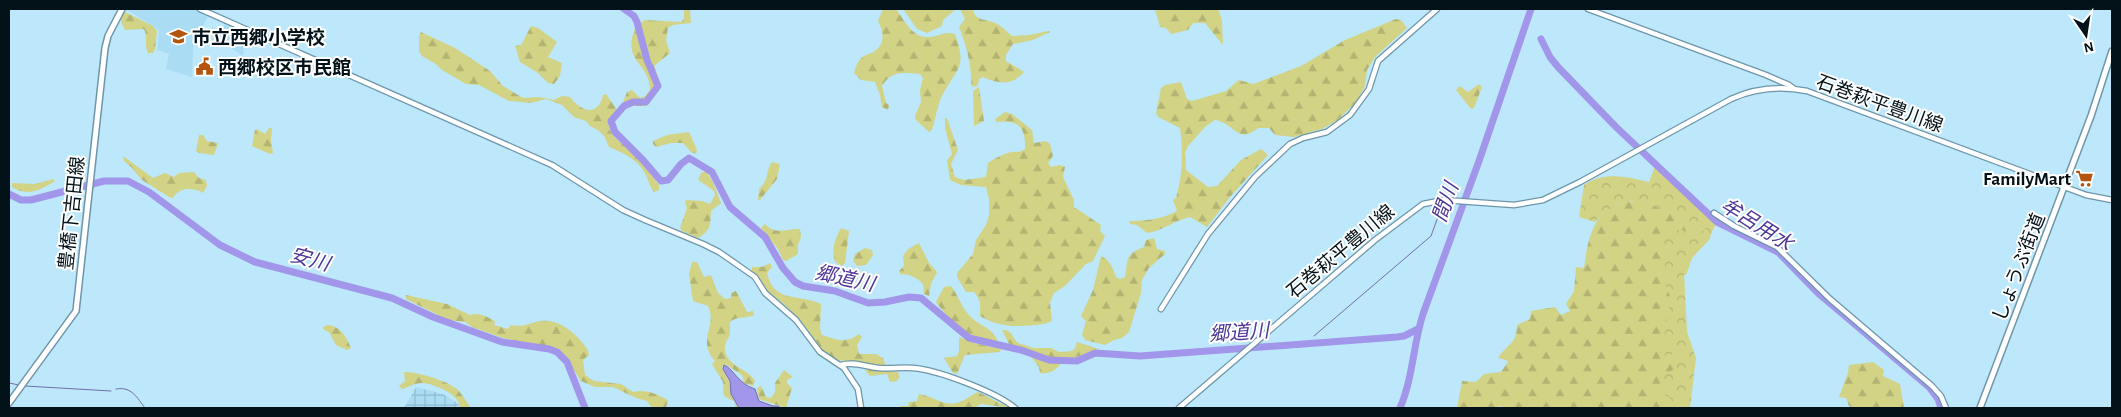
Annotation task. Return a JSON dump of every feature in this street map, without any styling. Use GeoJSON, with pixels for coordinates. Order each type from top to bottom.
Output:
{"type":"FeatureCollection","features":[{"type":"Feature","properties":{"kind":"main road","name":"豊橋下吉田線"},"geometry":{"type":"LineString","coordinates":[[9,403],[76,311],[88,188],[105,48],[108,36],[122,9]]}},
{"type":"Feature","properties":{"kind":"main road","name":"しょうぶ街道"},"geometry":{"type":"LineString","coordinates":[[1980,408],[2064,187],[2112,51]]}},
{"type":"Feature","properties":{"kind":"street"},"geometry":{"type":"LineString","coordinates":[[200,9],[552,165],[623,210],[704,244],[755,277],[765,293],[796,320],[820,352],[841,365],[858,389],[861,408]]}},
{"type":"Feature","properties":{"kind":"street"},"geometry":{"type":"LineString","coordinates":[[1161,309],[1208,234],[1255,176],[1290,144],[1302,138],[1327,132],[1350,115],[1369,89],[1378,61],[1438,9]]}},
{"type":"Feature","properties":{"kind":"street"},"geometry":{"type":"LineString","coordinates":[[1588,9],[1766,75],[1793,88]]}},
{"type":"Feature","properties":{"kind":"street","name":"石巻萩平豊川線"},"geometry":{"type":"LineString","coordinates":[[1179,408],[1415,208],[1430,201],[1514,205],[1543,200],[1737,96],[1769,89],[1793,88],[1826,98],[2064,187],[2096,198],[2112,200]]}},
{"type":"Feature","properties":{"kind":"street"},"geometry":{"type":"LineString","coordinates":[[1714,213],[1722,220],[1771,243],[1783,251],[1830,299],[1932,386],[1941,396],[1946,408]]}},
{"type":"Feature","properties":{"kind":"street"},"geometry":{"type":"LineString","coordinates":[[841,365],[851,364],[877,368],[905,367],[924,370],[988,391],[999,396],[1015,408]]}},
{"type":"Feature","properties":{"kind":"shaded area","name":"市立西郷小学校"},"geometry":{"type":"Polygon","coordinates":[[[126,9],[195,9],[208,15],[193,49],[192,77],[166,69],[169,54],[157,50],[159,30],[126,9]]]}},
{"type":"Feature","properties":{"kind":"shaded area"},"geometry":{"type":"Polygon","coordinates":[[[225,24],[245,35],[243,56],[217,38],[225,24]]]}},
{"type":"Feature","properties":{"kind":"shaded area"},"geometry":{"type":"Polygon","coordinates":[[[724,365],[744,384],[755,389],[759,401],[781,408],[739,408],[731,394],[730,381],[723,369],[724,365]]]}},
{"type":"Feature","properties":{"kind":"shaded area"},"geometry":{"type":"Polygon","coordinates":[[[416,387],[443,394],[459,404],[457,408],[404,408],[416,387]]]}},
{"type":"Feature","properties":{"kind":"green space"},"geometry":{"type":"Polygon","coordinates":[[[684,9],[690,9],[691,23],[673,25],[668,28],[666,40],[670,53],[654,66],[659,83],[655,96],[647,106],[630,106],[627,108],[622,105],[627,92],[632,90],[640,98],[645,96],[650,90],[649,81],[634,55],[632,47],[632,38],[636,26],[645,20],[681,22],[684,19],[684,9]]]}},
{"type":"Feature","properties":{"kind":"green space"},"geometry":{"type":"Polygon","coordinates":[[[883,9],[896,9],[913,32],[918,35],[931,37],[947,33],[955,34],[961,59],[960,65],[942,97],[932,130],[929,132],[916,120],[915,116],[921,102],[920,90],[923,78],[920,74],[898,74],[886,81],[882,86],[886,103],[889,105],[888,110],[882,107],[875,82],[861,80],[854,73],[860,59],[877,50],[882,43],[882,30],[878,21],[883,9]]]}},
{"type":"Feature","properties":{"kind":"green space"},"geometry":{"type":"Polygon","coordinates":[[[903,9],[956,9],[943,20],[942,26],[927,33],[917,29],[903,9]]]}},
{"type":"Feature","properties":{"kind":"green space"},"geometry":{"type":"Polygon","coordinates":[[[960,9],[973,9],[976,16],[999,25],[1012,36],[1050,32],[1033,40],[1013,44],[1006,55],[1006,61],[1024,72],[1015,80],[1000,82],[983,77],[979,79],[978,85],[974,87],[971,85],[968,55],[959,27],[965,19],[960,9]]]}},
{"type":"Feature","properties":{"kind":"green space"},"geometry":{"type":"Polygon","coordinates":[[[1155,9],[1218,9],[1222,20],[1223,45],[1205,23],[1193,23],[1188,30],[1171,34],[1166,28],[1160,27],[1155,9]]]}},
{"type":"Feature","properties":{"kind":"green space"},"geometry":{"type":"Polygon","coordinates":[[[125,12],[153,26],[157,31],[153,53],[148,53],[144,29],[125,30],[121,22],[122,14],[125,12]]]}},
{"type":"Feature","properties":{"kind":"green space"},"geometry":{"type":"Polygon","coordinates":[[[1396,19],[1401,20],[1407,28],[1375,57],[1367,70],[1365,86],[1357,101],[1338,120],[1322,129],[1294,137],[1275,135],[1269,128],[1258,128],[1251,133],[1240,134],[1222,122],[1215,120],[1206,126],[1188,146],[1185,153],[1186,170],[1208,187],[1217,186],[1241,160],[1261,149],[1268,155],[1230,197],[1207,227],[1190,217],[1147,233],[1137,225],[1130,224],[1129,221],[1154,219],[1177,211],[1173,200],[1176,198],[1181,172],[1180,128],[1158,117],[1156,113],[1161,88],[1165,85],[1181,82],[1187,99],[1192,101],[1226,91],[1239,80],[1253,84],[1301,66],[1345,40],[1396,19]]]}},
{"type":"Feature","properties":{"kind":"green space"},"geometry":{"type":"Polygon","coordinates":[[[531,26],[538,28],[557,42],[548,57],[562,63],[560,76],[554,84],[548,83],[538,73],[520,62],[515,46],[521,45],[531,26]]]}},
{"type":"Feature","properties":{"kind":"green space"},"geometry":{"type":"Polygon","coordinates":[[[421,32],[455,48],[490,71],[503,86],[523,98],[539,97],[554,100],[562,96],[570,97],[579,106],[589,110],[597,107],[603,95],[606,94],[617,110],[609,120],[610,131],[642,163],[659,185],[659,190],[654,192],[643,169],[639,165],[625,154],[609,147],[604,136],[598,130],[590,126],[586,121],[574,117],[562,105],[546,99],[531,103],[509,101],[479,85],[466,84],[442,70],[422,56],[419,51],[419,36],[421,32]]]}},
{"type":"Feature","properties":{"kind":"green space"},"geometry":{"type":"Polygon","coordinates":[[[1479,84],[1482,87],[1474,108],[1471,109],[1456,90],[1460,86],[1468,92],[1479,84]]]}},
{"type":"Feature","properties":{"kind":"green space"},"geometry":{"type":"Polygon","coordinates":[[[979,87],[984,121],[974,126],[973,91],[979,87]]]}},
{"type":"Feature","properties":{"kind":"green space"},"geometry":{"type":"Polygon","coordinates":[[[1005,112],[1012,114],[1032,130],[1034,143],[1046,141],[1050,144],[1053,156],[1048,163],[1051,167],[1060,165],[1065,167],[1063,177],[1074,200],[1074,207],[1101,225],[1100,231],[1105,236],[1093,261],[1086,264],[1065,286],[1054,293],[1050,303],[1052,321],[1044,324],[1021,326],[987,320],[980,316],[980,304],[974,292],[966,292],[957,277],[957,273],[973,254],[976,240],[986,225],[989,215],[989,199],[986,187],[961,185],[950,180],[947,160],[952,154],[945,128],[945,118],[947,118],[958,150],[951,164],[955,177],[964,180],[986,177],[988,163],[1003,154],[1019,152],[1025,149],[1024,135],[1019,126],[1010,122],[996,122],[995,119],[1005,112]]]}},
{"type":"Feature","properties":{"kind":"green space"},"geometry":{"type":"Polygon","coordinates":[[[269,128],[272,128],[273,153],[270,154],[252,146],[255,130],[257,129],[265,134],[269,128]]]}},
{"type":"Feature","properties":{"kind":"green space"},"geometry":{"type":"Polygon","coordinates":[[[689,132],[697,150],[696,154],[691,152],[683,143],[671,143],[656,147],[653,144],[653,141],[667,135],[689,132]]]}},
{"type":"Feature","properties":{"kind":"green space"},"geometry":{"type":"Polygon","coordinates":[[[199,135],[203,135],[207,141],[218,143],[214,155],[196,151],[199,135]]]}},
{"type":"Feature","properties":{"kind":"green space"},"geometry":{"type":"Polygon","coordinates":[[[123,156],[153,178],[165,173],[174,177],[179,173],[194,172],[199,178],[206,180],[207,186],[203,193],[187,189],[179,191],[173,198],[169,197],[142,180],[124,161],[123,156]]]}},
{"type":"Feature","properties":{"kind":"green space"},"geometry":{"type":"Polygon","coordinates":[[[772,162],[780,164],[777,179],[758,200],[759,189],[765,182],[772,162]]]}},
{"type":"Feature","properties":{"kind":"green space"},"geometry":{"type":"Polygon","coordinates":[[[1655,166],[1717,223],[1709,240],[1690,256],[1684,274],[1687,332],[1696,358],[1690,408],[1672,408],[1675,404],[1660,386],[1661,376],[1675,369],[1679,361],[1675,354],[1660,356],[1671,298],[1666,287],[1663,230],[1710,231],[1647,203],[1638,201],[1625,202],[1613,209],[1607,209],[1595,222],[1579,217],[1584,185],[1600,178],[1616,176],[1649,182],[1655,166]]]}},
{"type":"Feature","properties":{"kind":"green space"},"geometry":{"type":"Polygon","coordinates":[[[706,171],[713,182],[721,203],[711,211],[708,229],[698,238],[682,231],[680,228],[687,208],[686,200],[702,201],[710,204],[715,195],[714,191],[698,180],[701,173],[706,171]]]}},
{"type":"Feature","properties":{"kind":"green space"},"geometry":{"type":"Polygon","coordinates":[[[53,179],[55,181],[29,192],[23,192],[12,187],[12,183],[35,184],[53,179]]]}},
{"type":"Feature","properties":{"kind":"green space"},"geometry":{"type":"Polygon","coordinates":[[[1636,200],[1712,231],[1709,240],[1692,258],[1686,275],[1680,276],[1672,296],[1677,352],[1682,361],[1675,408],[1507,408],[1500,406],[1498,408],[1457,408],[1462,381],[1476,382],[1484,374],[1501,372],[1508,362],[1498,358],[1514,340],[1517,325],[1530,319],[1531,311],[1555,307],[1561,315],[1570,311],[1566,304],[1574,291],[1576,267],[1584,268],[1588,243],[1601,215],[1607,209],[1627,201],[1632,202],[1636,200]]]}},
{"type":"Feature","properties":{"kind":"green space"},"geometry":{"type":"Polygon","coordinates":[[[765,224],[777,231],[800,229],[801,237],[798,245],[798,254],[786,261],[783,260],[778,249],[761,228],[765,224]]]}},
{"type":"Feature","properties":{"kind":"green space"},"geometry":{"type":"Polygon","coordinates":[[[841,228],[849,231],[845,263],[842,266],[835,262],[833,253],[835,240],[841,228]]]}},
{"type":"Feature","properties":{"kind":"green space"},"geometry":{"type":"Polygon","coordinates":[[[1154,238],[1157,249],[1165,251],[1165,254],[1149,268],[1142,280],[1141,293],[1129,332],[1122,338],[1105,345],[1085,340],[1082,335],[1086,321],[1081,316],[1093,290],[1101,256],[1109,262],[1116,277],[1120,279],[1125,277],[1131,255],[1144,247],[1146,240],[1154,238]]]}},
{"type":"Feature","properties":{"kind":"green space"},"geometry":{"type":"Polygon","coordinates":[[[919,243],[929,263],[937,272],[931,284],[929,296],[924,294],[923,284],[910,275],[900,274],[899,271],[904,266],[903,256],[908,249],[919,243]]]}},
{"type":"Feature","properties":{"kind":"green space"},"geometry":{"type":"Polygon","coordinates":[[[865,248],[872,250],[873,255],[866,265],[857,266],[853,261],[855,254],[865,248]]]}},
{"type":"Feature","properties":{"kind":"green space"},"geometry":{"type":"Polygon","coordinates":[[[692,262],[697,262],[704,277],[711,275],[718,293],[725,299],[731,298],[731,293],[736,291],[747,312],[753,311],[754,315],[730,322],[730,334],[725,345],[727,356],[730,360],[748,373],[755,381],[753,386],[744,383],[742,375],[725,364],[722,368],[729,381],[731,395],[738,408],[736,408],[734,401],[724,395],[723,382],[712,364],[715,361],[707,346],[711,320],[710,313],[708,306],[693,301],[689,274],[692,262]]]}},
{"type":"Feature","properties":{"kind":"green space"},"geometry":{"type":"Polygon","coordinates":[[[770,263],[772,267],[767,273],[770,283],[781,294],[821,304],[820,329],[822,335],[837,340],[846,340],[859,334],[862,337],[857,345],[859,354],[876,354],[883,358],[888,371],[898,372],[900,377],[897,381],[890,382],[887,374],[870,376],[865,370],[865,364],[838,360],[822,350],[808,330],[786,306],[766,290],[752,271],[752,267],[762,267],[770,263]]]}},
{"type":"Feature","properties":{"kind":"green space"},"geometry":{"type":"Polygon","coordinates":[[[951,286],[968,314],[988,329],[998,341],[980,339],[971,335],[941,309],[936,302],[944,287],[951,286]]]}},
{"type":"Feature","properties":{"kind":"green space"},"geometry":{"type":"Polygon","coordinates":[[[406,295],[447,304],[470,315],[483,315],[495,321],[494,325],[508,329],[511,325],[524,325],[542,321],[556,323],[574,334],[588,350],[589,355],[583,360],[585,375],[594,381],[621,384],[633,392],[643,391],[655,394],[668,400],[666,408],[652,408],[647,401],[613,387],[595,387],[581,381],[565,357],[553,349],[503,338],[472,327],[465,322],[448,320],[406,299],[406,295]]]}},
{"type":"Feature","properties":{"kind":"green space"},"geometry":{"type":"Polygon","coordinates":[[[327,325],[336,327],[345,336],[351,348],[347,350],[336,345],[329,332],[324,330],[323,327],[327,325]]]}},
{"type":"Feature","properties":{"kind":"green space"},"geometry":{"type":"Polygon","coordinates":[[[1002,330],[1009,331],[1018,343],[1034,348],[1051,348],[1059,352],[1072,351],[1077,342],[1099,349],[1064,360],[1051,372],[1040,373],[1039,367],[1032,358],[1033,352],[1009,344],[1002,330]]]}},
{"type":"Feature","properties":{"kind":"green space"},"geometry":{"type":"Polygon","coordinates":[[[959,337],[974,343],[1001,349],[1000,352],[965,355],[957,374],[953,373],[944,358],[957,356],[959,337]]]}},
{"type":"Feature","properties":{"kind":"green space"},"geometry":{"type":"Polygon","coordinates":[[[1873,362],[1884,370],[1883,376],[1900,384],[1904,408],[1854,408],[1849,406],[1846,398],[1839,397],[1849,365],[1873,362]]]}},
{"type":"Feature","properties":{"kind":"green space"},"geometry":{"type":"Polygon","coordinates":[[[784,370],[793,377],[787,380],[787,383],[792,388],[786,408],[759,399],[757,388],[761,386],[766,397],[771,398],[775,392],[775,383],[784,370]]]}},
{"type":"Feature","properties":{"kind":"green space"},"geometry":{"type":"Polygon","coordinates":[[[404,372],[431,377],[452,386],[459,391],[471,408],[459,408],[459,403],[452,395],[433,385],[419,383],[402,389],[399,386],[405,381],[404,372]]]}},
{"type":"Feature","properties":{"kind":"green space"},"geometry":{"type":"Polygon","coordinates":[[[978,392],[1010,408],[981,404],[974,408],[899,408],[901,406],[908,406],[909,402],[917,401],[919,394],[952,404],[960,402],[978,392]]]}},
{"type":"Feature","properties":{"kind":"waterway","name":"郷道川"},"geometry":{"type":"LineString","coordinates":[[624,9],[634,16],[637,22],[647,60],[658,86],[646,102],[633,102],[624,106],[611,121],[615,132],[661,181],[668,180],[681,164],[689,158],[712,172],[730,207],[765,237],[783,268],[795,282],[803,286],[835,291],[868,303],[909,297],[921,298],[969,338],[1021,350],[1049,360],[1077,361],[1095,353],[1140,356],[1397,337],[1404,336],[1418,329]]}},
{"type":"Feature","properties":{"kind":"waterway","name":"間川"},"geometry":{"type":"LineString","coordinates":[[1400,408],[1408,385],[1423,314],[1479,161],[1531,9]]}},
{"type":"Feature","properties":{"kind":"waterway","name":"牟呂用水"},"geometry":{"type":"LineString","coordinates":[[1541,39],[1550,57],[1558,67],[1616,127],[1717,222],[1778,252],[1818,293],[1929,387],[1938,399],[1941,408]]}},
{"type":"Feature","properties":{"kind":"waterway","name":"安川"},"geometry":{"type":"LineString","coordinates":[[9,194],[21,200],[31,200],[104,181],[128,181],[149,192],[220,245],[255,262],[392,298],[433,317],[502,342],[549,349],[557,352],[567,362],[585,408]]}},
{"type":"Feature","properties":{"kind":"waterway"},"geometry":{"type":"LineString","coordinates":[[1314,336],[1431,236],[1442,206]]}},
{"type":"Feature","properties":{"kind":"waterway"},"geometry":{"type":"LineString","coordinates":[[9,383],[19,385]]}},
{"type":"Feature","properties":{"kind":"waterway"},"geometry":{"type":"LineString","coordinates":[[25,386],[111,391]]}},
{"type":"Feature","properties":{"kind":"waterway"},"geometry":{"type":"LineString","coordinates":[[116,389],[130,391],[145,408]]}},
{"type":"Feature","properties":{"kind":"place","name":"市立西郷小学校"},"geometry":{"type":"Point","coordinates":[178,37]}},
{"type":"Feature","properties":{"kind":"place","name":"西郷校区市民館"},"geometry":{"type":"Point","coordinates":[204,67]}},
{"type":"Feature","properties":{"kind":"place","name":"FamilyMart"},"geometry":{"type":"Point","coordinates":[2085,178]}}]}
